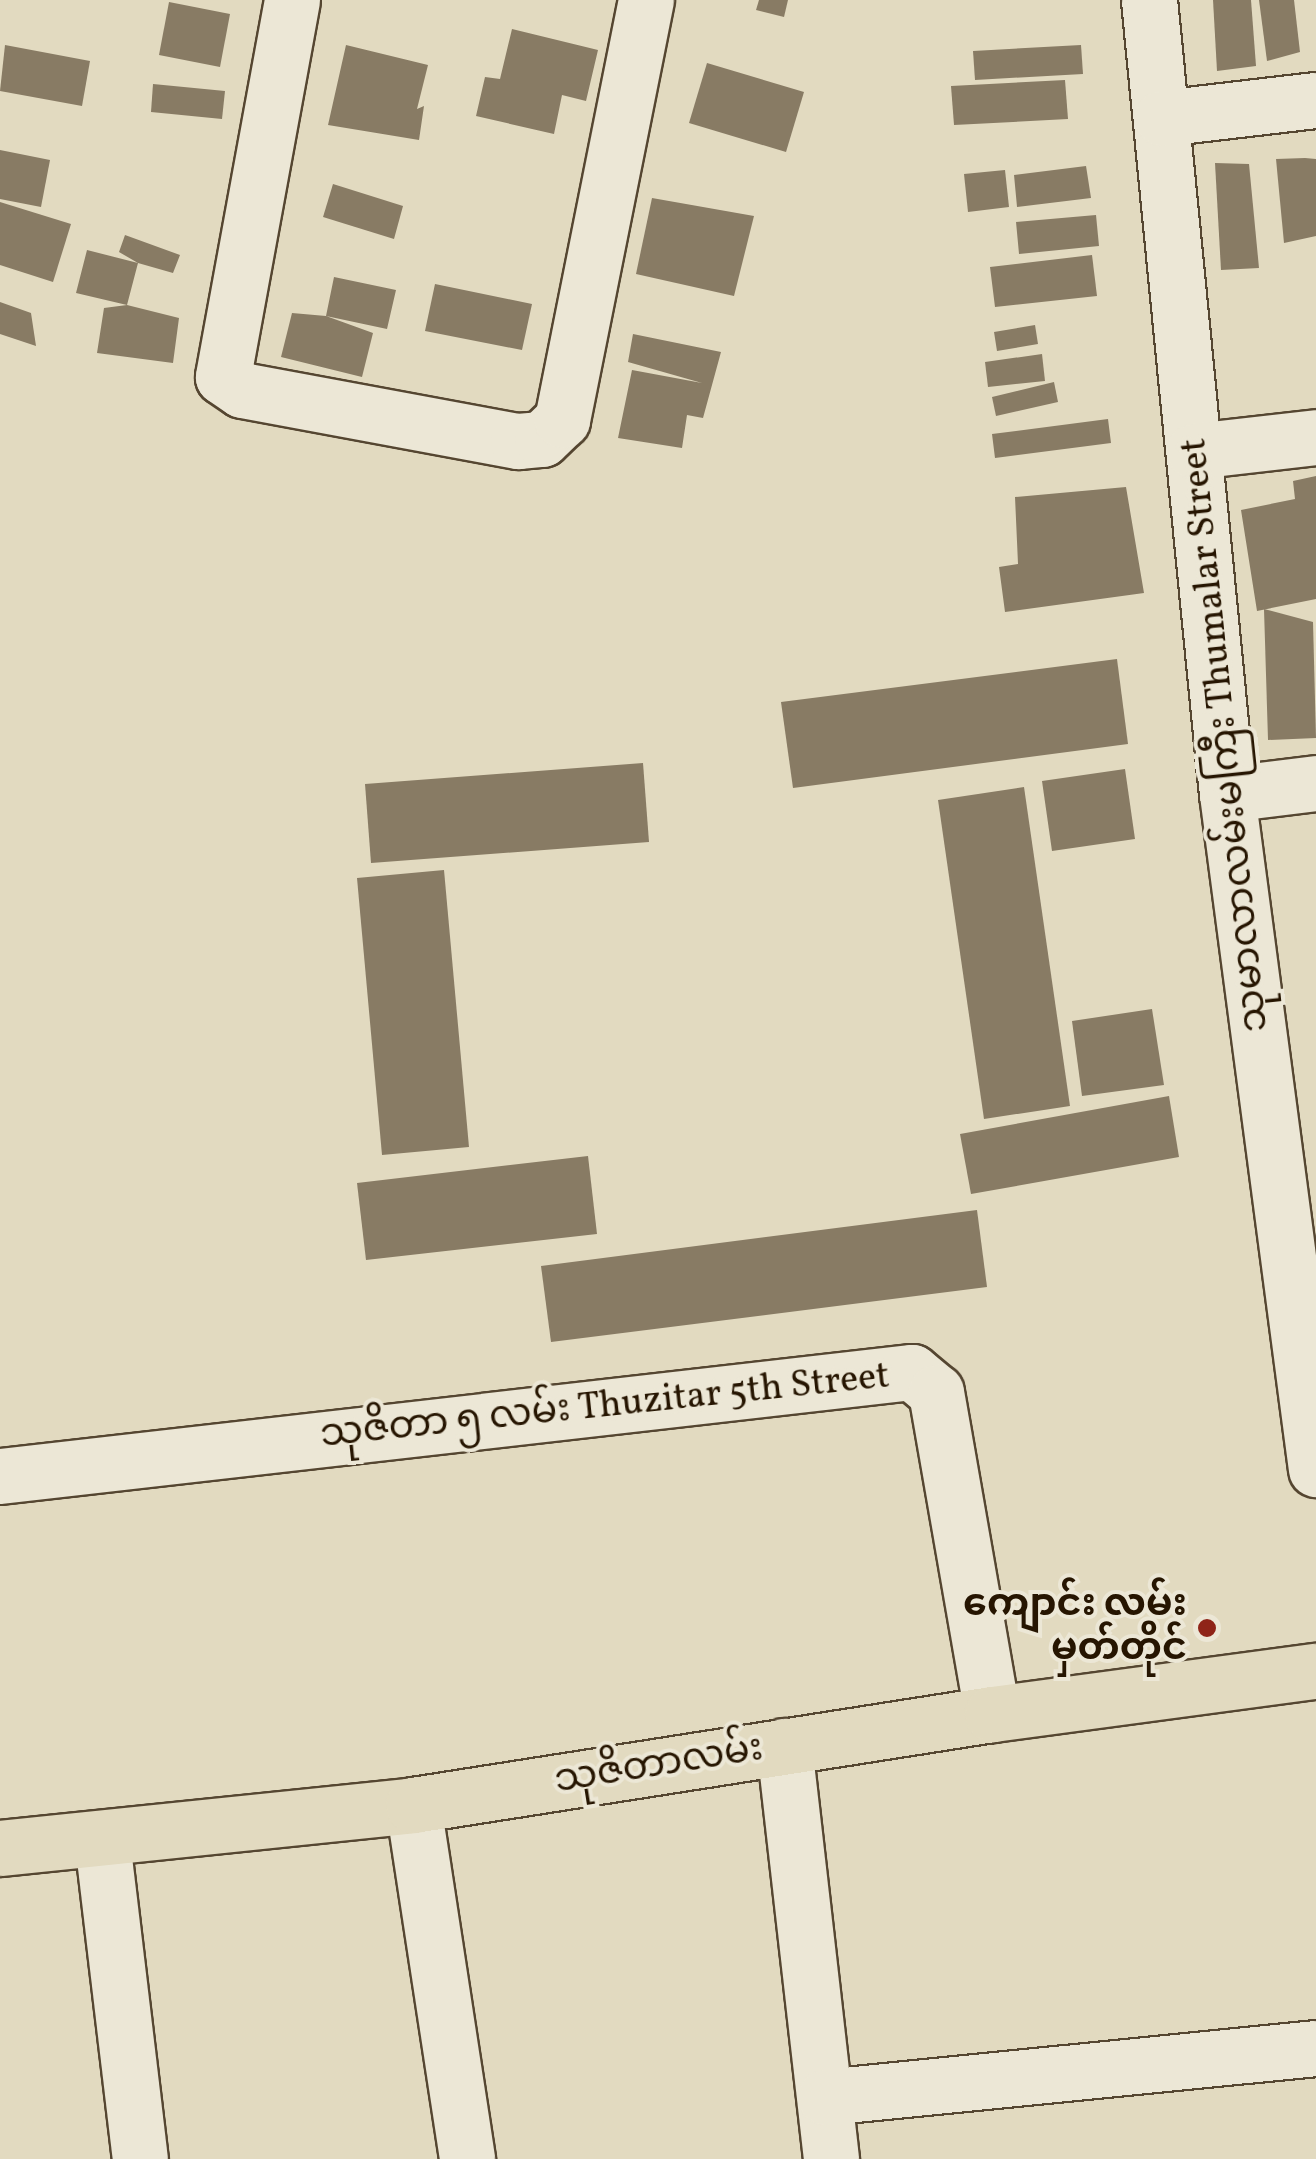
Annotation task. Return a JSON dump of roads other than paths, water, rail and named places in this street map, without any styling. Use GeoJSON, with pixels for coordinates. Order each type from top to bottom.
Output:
{"type":"FeatureCollection","features":[{"type":"Feature","properties":{"kind":"main road","name":"သုဇိတာလမ်း"},"geometry":{"type":"LineString","coordinates":[[0,1848],[102,1842],[413,1806],[992,1714],[1316,1672]]}},
{"type":"Feature","properties":{"kind":"street"},"geometry":{"type":"LineString","coordinates":[[292,0],[223,377],[242,390],[518,441],[542,440],[562,420],[646,0]]}},
{"type":"Feature","properties":{"kind":"street","name":"သုမာလာလမ်းမကြီး Thumalar Street"},"geometry":{"type":"LineString","coordinates":[[1149,0],[1227,794],[1316,1468]]}},
{"type":"Feature","properties":{"kind":"street"},"geometry":{"type":"LineString","coordinates":[[1162,118],[1316,100]]}},
{"type":"Feature","properties":{"kind":"street"},"geometry":{"type":"LineString","coordinates":[[1194,451],[1316,436]]}},
{"type":"Feature","properties":{"kind":"street"},"geometry":{"type":"LineString","coordinates":[[1227,794],[1316,783]]}},
{"type":"Feature","properties":{"kind":"street","name":"သုဇိတာ ၅ လမ်း Thuzitar 5th Street"},"geometry":{"type":"LineString","coordinates":[[0,1476],[912,1372],[936,1392],[992,1714]]}},
{"type":"Feature","properties":{"kind":"street"},"geometry":{"type":"LineString","coordinates":[[784,1746],[831,2159]]}},
{"type":"Feature","properties":{"kind":"street"},"geometry":{"type":"LineString","coordinates":[[413,1806],[467,2159]]}},
{"type":"Feature","properties":{"kind":"street"},"geometry":{"type":"LineString","coordinates":[[102,1842],[140,2159]]}},
{"type":"Feature","properties":{"kind":"street"},"geometry":{"type":"LineString","coordinates":[[824,2097],[1316,2048]]}},
{"type":"Feature","properties":{"kind":"place","name":"ကျောင်း လမ်း မှတ်တိုင်"},"geometry":{"type":"Point","coordinates":[1207,1628]}}]}
